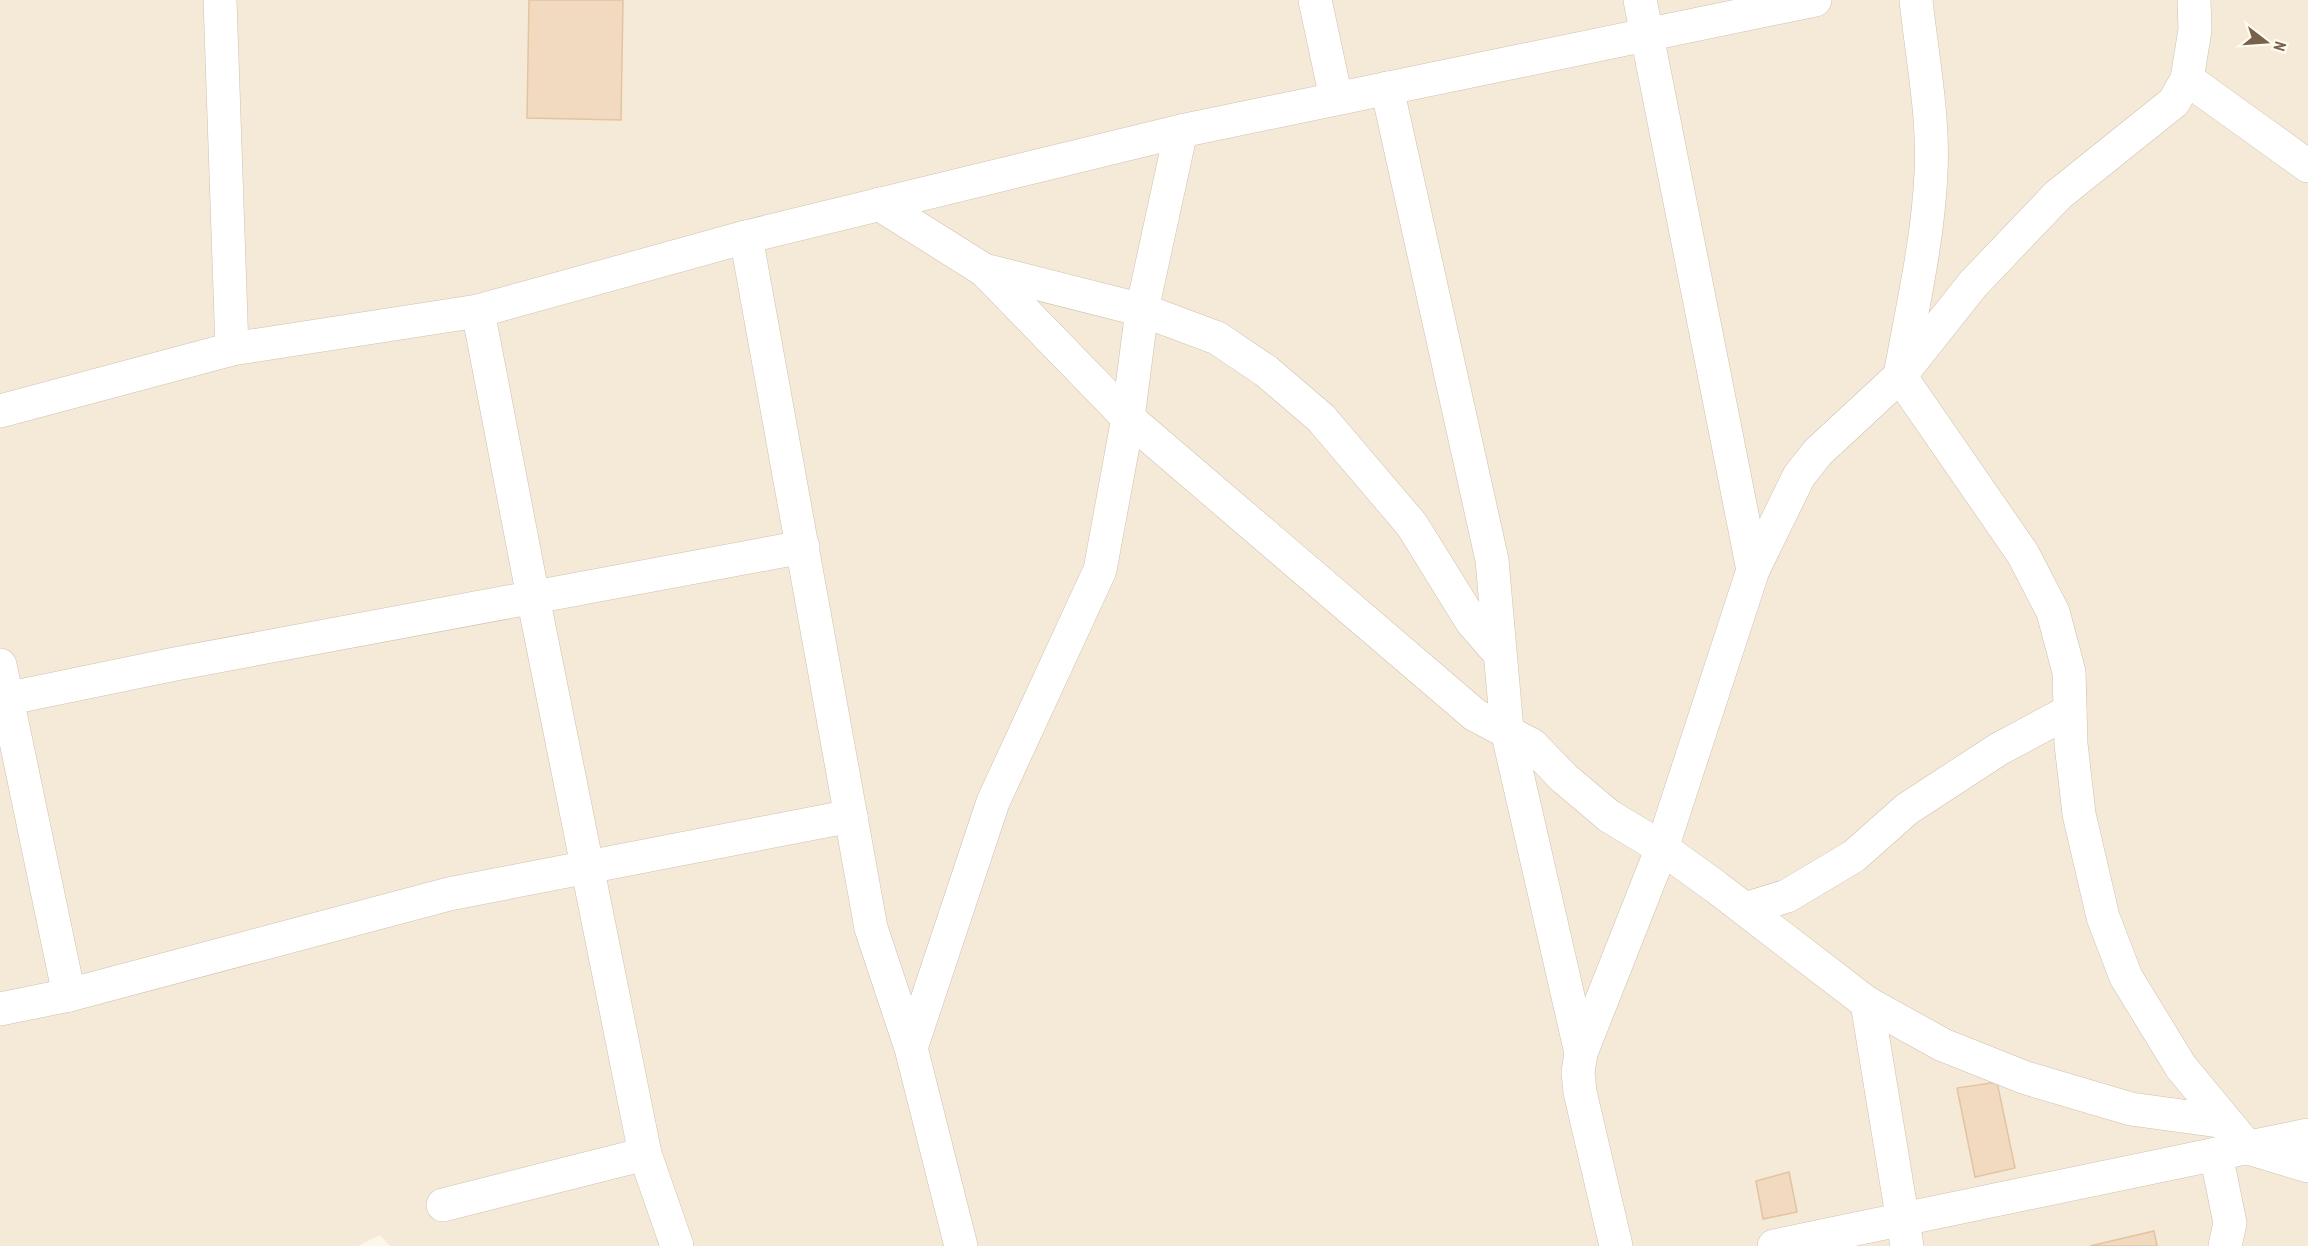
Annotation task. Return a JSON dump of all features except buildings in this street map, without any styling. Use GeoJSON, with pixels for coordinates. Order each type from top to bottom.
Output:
{"type":"FeatureCollection","features":[{"type":"Feature","properties":{"kind":"street"},"geometry":{"type":"LineString","coordinates":[[220,0],[232,349]]}},
{"type":"Feature","properties":{"kind":"street"},"geometry":{"type":"LineString","coordinates":[[1316,0],[1336,99]]}},
{"type":"Feature","properties":{"kind":"street"},"geometry":{"type":"LineString","coordinates":[[1640,0],[1753,570]]}},
{"type":"Feature","properties":{"kind":"street"},"geometry":{"type":"LineString","coordinates":[[0,411],[232,349],[478,311],[746,237],[1181,131],[1815,0]]}},
{"type":"Feature","properties":{"kind":"street"},"geometry":{"type":"LineString","coordinates":[[1916,0],[1932,144],[1931,174],[1926,226],[1900,376],[2023,554],[2054,612],[2069,672],[2071,744],[2079,814],[2103,917],[2126,977],[2181,1067],[2248,1148],[2308,1166]]}},
{"type":"Feature","properties":{"kind":"street"},"geometry":{"type":"LineString","coordinates":[[1616,1246],[1580,1092],[1578,1072],[1581,1053],[1662,848],[1753,570],[1799,476],[1818,452],[1900,376],[1973,284],[2058,195],[2174,102],[2187,79],[2195,30],[2194,0]]}},
{"type":"Feature","properties":{"kind":"street"},"geometry":{"type":"LineString","coordinates":[[2187,79],[2308,166]]}},
{"type":"Feature","properties":{"kind":"street"},"geometry":{"type":"LineString","coordinates":[[1388,88],[1492,560],[1498,653],[1507,730],[1581,1053]]}},
{"type":"Feature","properties":{"kind":"street"},"geometry":{"type":"LineString","coordinates":[[911,1048],[993,802],[1100,570],[1128,418],[1142,310],[1181,131]]}},
{"type":"Feature","properties":{"kind":"street"},"geometry":{"type":"LineString","coordinates":[[879,204],[984,270],[1128,418],[1475,714],[1532,745],[1564,778],[1609,816],[1662,848],[1867,1003],[1943,1045],[2026,1078],[2131,1109],[2226,1122]]}},
{"type":"Feature","properties":{"kind":"street"},"geometry":{"type":"LineString","coordinates":[[746,237],[871,928],[911,1048],[962,1246]]}},
{"type":"Feature","properties":{"kind":"street"},"geometry":{"type":"LineString","coordinates":[[984,270],[1142,310],[1217,338],[1266,371],[1321,418],[1412,525],[1472,622],[1498,653]]}},
{"type":"Feature","properties":{"kind":"street"},"geometry":{"type":"LineString","coordinates":[[478,311],[645,1154],[677,1246]]}},
{"type":"Feature","properties":{"kind":"street"},"geometry":{"type":"LineString","coordinates":[[4,700],[803,547]]}},
{"type":"Feature","properties":{"kind":"street"},"geometry":{"type":"LineString","coordinates":[[0,665],[4,700],[69,995]]}},
{"type":"Feature","properties":{"kind":"street"},"geometry":{"type":"LineString","coordinates":[[1745,909],[1787,896],[1854,856],[1907,809],[1999,749],[2070,711]]}},
{"type":"Feature","properties":{"kind":"street"},"geometry":{"type":"LineString","coordinates":[[0,1009],[69,995],[449,894],[851,816]]}},
{"type":"Feature","properties":{"kind":"street"},"geometry":{"type":"LineString","coordinates":[[1867,1003],[1905,1233]]}},
{"type":"Feature","properties":{"kind":"street"},"geometry":{"type":"LineString","coordinates":[[1774,1246],[1905,1233],[2216,1154],[2308,1135]]}},
{"type":"Feature","properties":{"kind":"street"},"geometry":{"type":"LineString","coordinates":[[443,1205],[645,1154]]}},
{"type":"Feature","properties":{"kind":"street"},"geometry":{"type":"LineString","coordinates":[[2216,1154],[2230,1223],[2225,1246]]}},
{"type":"Feature","properties":{"kind":"shaded area"},"geometry":{"type":"Polygon","coordinates":[[[0,0],[2308,0],[2308,1246],[390,1246],[380,1235],[358,1246],[0,1246],[0,0]]]}}]}
